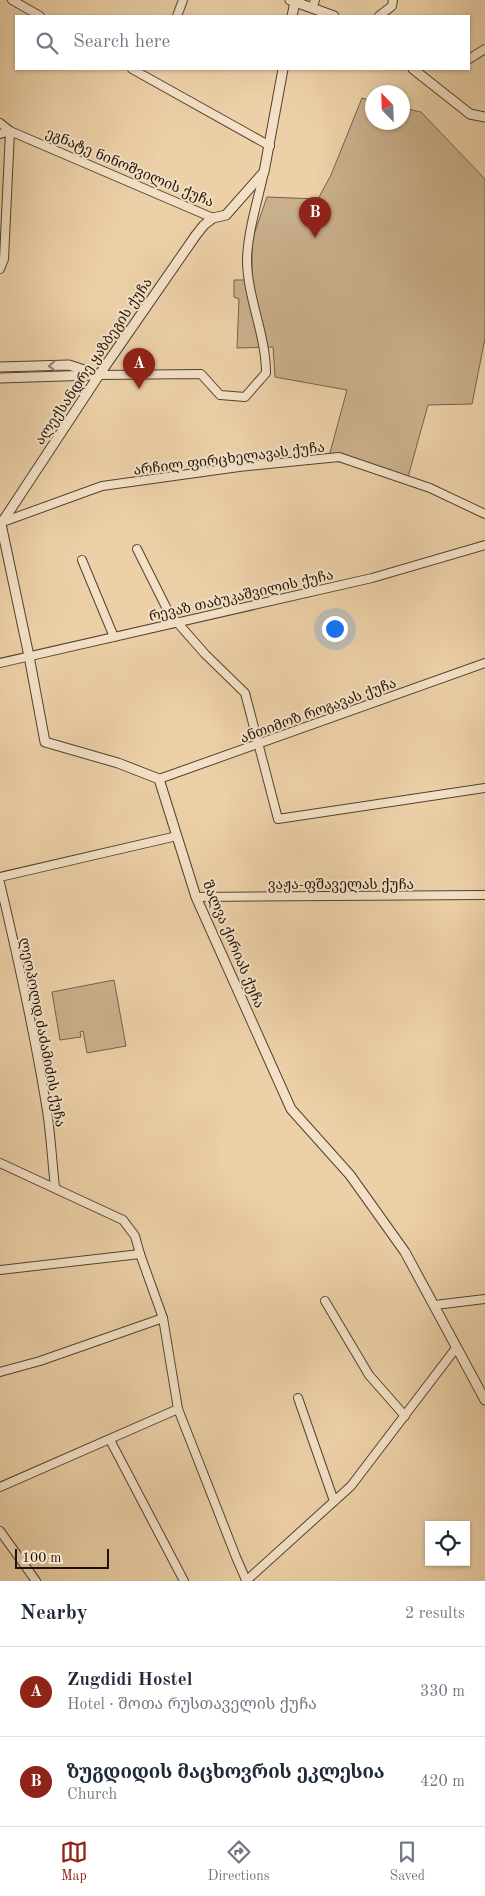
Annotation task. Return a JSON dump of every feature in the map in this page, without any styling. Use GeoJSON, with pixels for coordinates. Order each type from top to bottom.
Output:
{"type":"FeatureCollection","features":[{"type":"Feature","properties":{"kind":"street"},"geometry":{"type":"LineString","coordinates":[[12,0],[38,15]]}},
{"type":"Feature","properties":{"kind":"street"},"geometry":{"type":"LineString","coordinates":[[177,15],[183,0]]}},
{"type":"Feature","properties":{"kind":"street"},"geometry":{"type":"LineString","coordinates":[[380,15],[392,6],[393,0]]}},
{"type":"Feature","properties":{"kind":"street"},"geometry":{"type":"LineString","coordinates":[[292,15],[292,1],[314,4],[332,15]]}},
{"type":"Feature","properties":{"kind":"street"},"geometry":{"type":"LineString","coordinates":[[470,58],[485,49]]}},
{"type":"Feature","properties":{"kind":"street"},"geometry":{"type":"LineString","coordinates":[[0,378],[202,374],[220,394],[244,397],[266,373],[265,347],[254,309],[247,260],[249,241],[270,146],[283,70]]}},
{"type":"Feature","properties":{"kind":"street"},"geometry":{"type":"LineString","coordinates":[[415,70],[470,114],[485,117]]}},
{"type":"Feature","properties":{"kind":"street"},"geometry":{"type":"LineString","coordinates":[[143,72],[270,146]]}},
{"type":"Feature","properties":{"kind":"street","name":"ეგნატე ნინოშვილის ქუჩა"},"geometry":{"type":"LineString","coordinates":[[0,123],[10,131],[213,218],[226,215],[264,172]]}},
{"type":"Feature","properties":{"kind":"street"},"geometry":{"type":"LineString","coordinates":[[0,134],[10,131],[4,259],[0,269]]}},
{"type":"Feature","properties":{"kind":"street","name":"ალექსანდრე ყაზბეგის ქუჩა"},"geometry":{"type":"LineString","coordinates":[[0,523],[196,235],[213,218]]}},
{"type":"Feature","properties":{"kind":"street"},"geometry":{"type":"LineString","coordinates":[[0,367],[69,365],[99,375]]}},
{"type":"Feature","properties":{"kind":"street","name":"არჩილ ფირცხელავას ქუჩა"},"geometry":{"type":"LineString","coordinates":[[0,523],[102,486],[239,466],[339,458],[430,488],[485,514]]}},
{"type":"Feature","properties":{"kind":"street"},"geometry":{"type":"LineString","coordinates":[[0,523],[29,656],[45,742],[118,763],[160,780]]}},
{"type":"Feature","properties":{"kind":"street","name":"რევაზ თაბუკაშვილის ქუჩა"},"geometry":{"type":"LineString","coordinates":[[0,662],[372,578],[485,545]]}},
{"type":"Feature","properties":{"kind":"street"},"geometry":{"type":"LineString","coordinates":[[138,549],[169,614],[205,654],[246,693],[278,819],[485,788]]}},
{"type":"Feature","properties":{"kind":"street"},"geometry":{"type":"LineString","coordinates":[[82,560],[114,637]]}},
{"type":"Feature","properties":{"kind":"street","name":"ანთიმოზ როგავას ქუჩა"},"geometry":{"type":"LineString","coordinates":[[160,780],[485,664]]}},
{"type":"Feature","properties":{"kind":"street","name":"შალვა ქირიას ქუჩა"},"geometry":{"type":"LineString","coordinates":[[160,780],[196,897],[291,1109],[355,1182],[405,1252],[485,1400]]}},
{"type":"Feature","properties":{"kind":"street"},"geometry":{"type":"LineString","coordinates":[[0,877],[177,836]]}},
{"type":"Feature","properties":{"kind":"street","name":"ლეოპოლდ ძაძამიძის ქუჩა"},"geometry":{"type":"LineString","coordinates":[[0,884],[17,956],[48,1114],[55,1187]]}},
{"type":"Feature","properties":{"kind":"street","name":"ვაჟა-ფშაველას ქუჩა"},"geometry":{"type":"LineString","coordinates":[[196,897],[485,895]]}},
{"type":"Feature","properties":{"kind":"street"},"geometry":{"type":"LineString","coordinates":[[0,1163],[123,1220],[135,1236],[163,1318],[178,1409],[246,1580],[351,1486],[456,1348]]}},
{"type":"Feature","properties":{"kind":"street"},"geometry":{"type":"LineString","coordinates":[[0,1270],[140,1254]]}},
{"type":"Feature","properties":{"kind":"street"},"geometry":{"type":"LineString","coordinates":[[434,1305],[485,1299]]}},
{"type":"Feature","properties":{"kind":"street"},"geometry":{"type":"LineString","coordinates":[[325,1301],[369,1375],[405,1416]]}},
{"type":"Feature","properties":{"kind":"street"},"geometry":{"type":"LineString","coordinates":[[0,1372],[40,1361],[163,1318]]}},
{"type":"Feature","properties":{"kind":"street"},"geometry":{"type":"LineString","coordinates":[[298,1398],[334,1501]]}},
{"type":"Feature","properties":{"kind":"street"},"geometry":{"type":"LineString","coordinates":[[0,1487],[178,1409]]}},
{"type":"Feature","properties":{"kind":"street"},"geometry":{"type":"LineString","coordinates":[[110,1440],[184,1581]]}},
{"type":"Feature","properties":{"kind":"street"},"geometry":{"type":"LineString","coordinates":[[0,1532],[36,1581]]}},
{"type":"Feature","properties":{"kind":"shaded area"},"geometry":{"type":"Polygon","coordinates":[[[362,98],[365,99],[365,130],[410,130],[410,110],[421,112],[485,179],[485,338],[472,404],[428,405],[408,477],[369,467],[328,460],[347,390],[275,377],[273,347],[237,348],[239,299],[234,297],[234,280],[252,280],[252,240],[267,197],[318,199],[331,175],[362,98]]]}},
{"type":"Feature","properties":{"kind":"shaded area"},"geometry":{"type":"Polygon","coordinates":[[[114,980],[126,1046],[87,1053],[83,1031],[80,1032],[81,1037],[60,1040],[52,992],[114,980]]]}},
{"type":"Feature","properties":{"kind":"place","name":"ზუგდიდის მაცხოვრის ეკლესია"},"geometry":{"type":"Point","coordinates":[315,238]}},
{"type":"Feature","properties":{"kind":"place","name":"Zugdidi Hostel"},"geometry":{"type":"Point","coordinates":[139,389]}}]}
